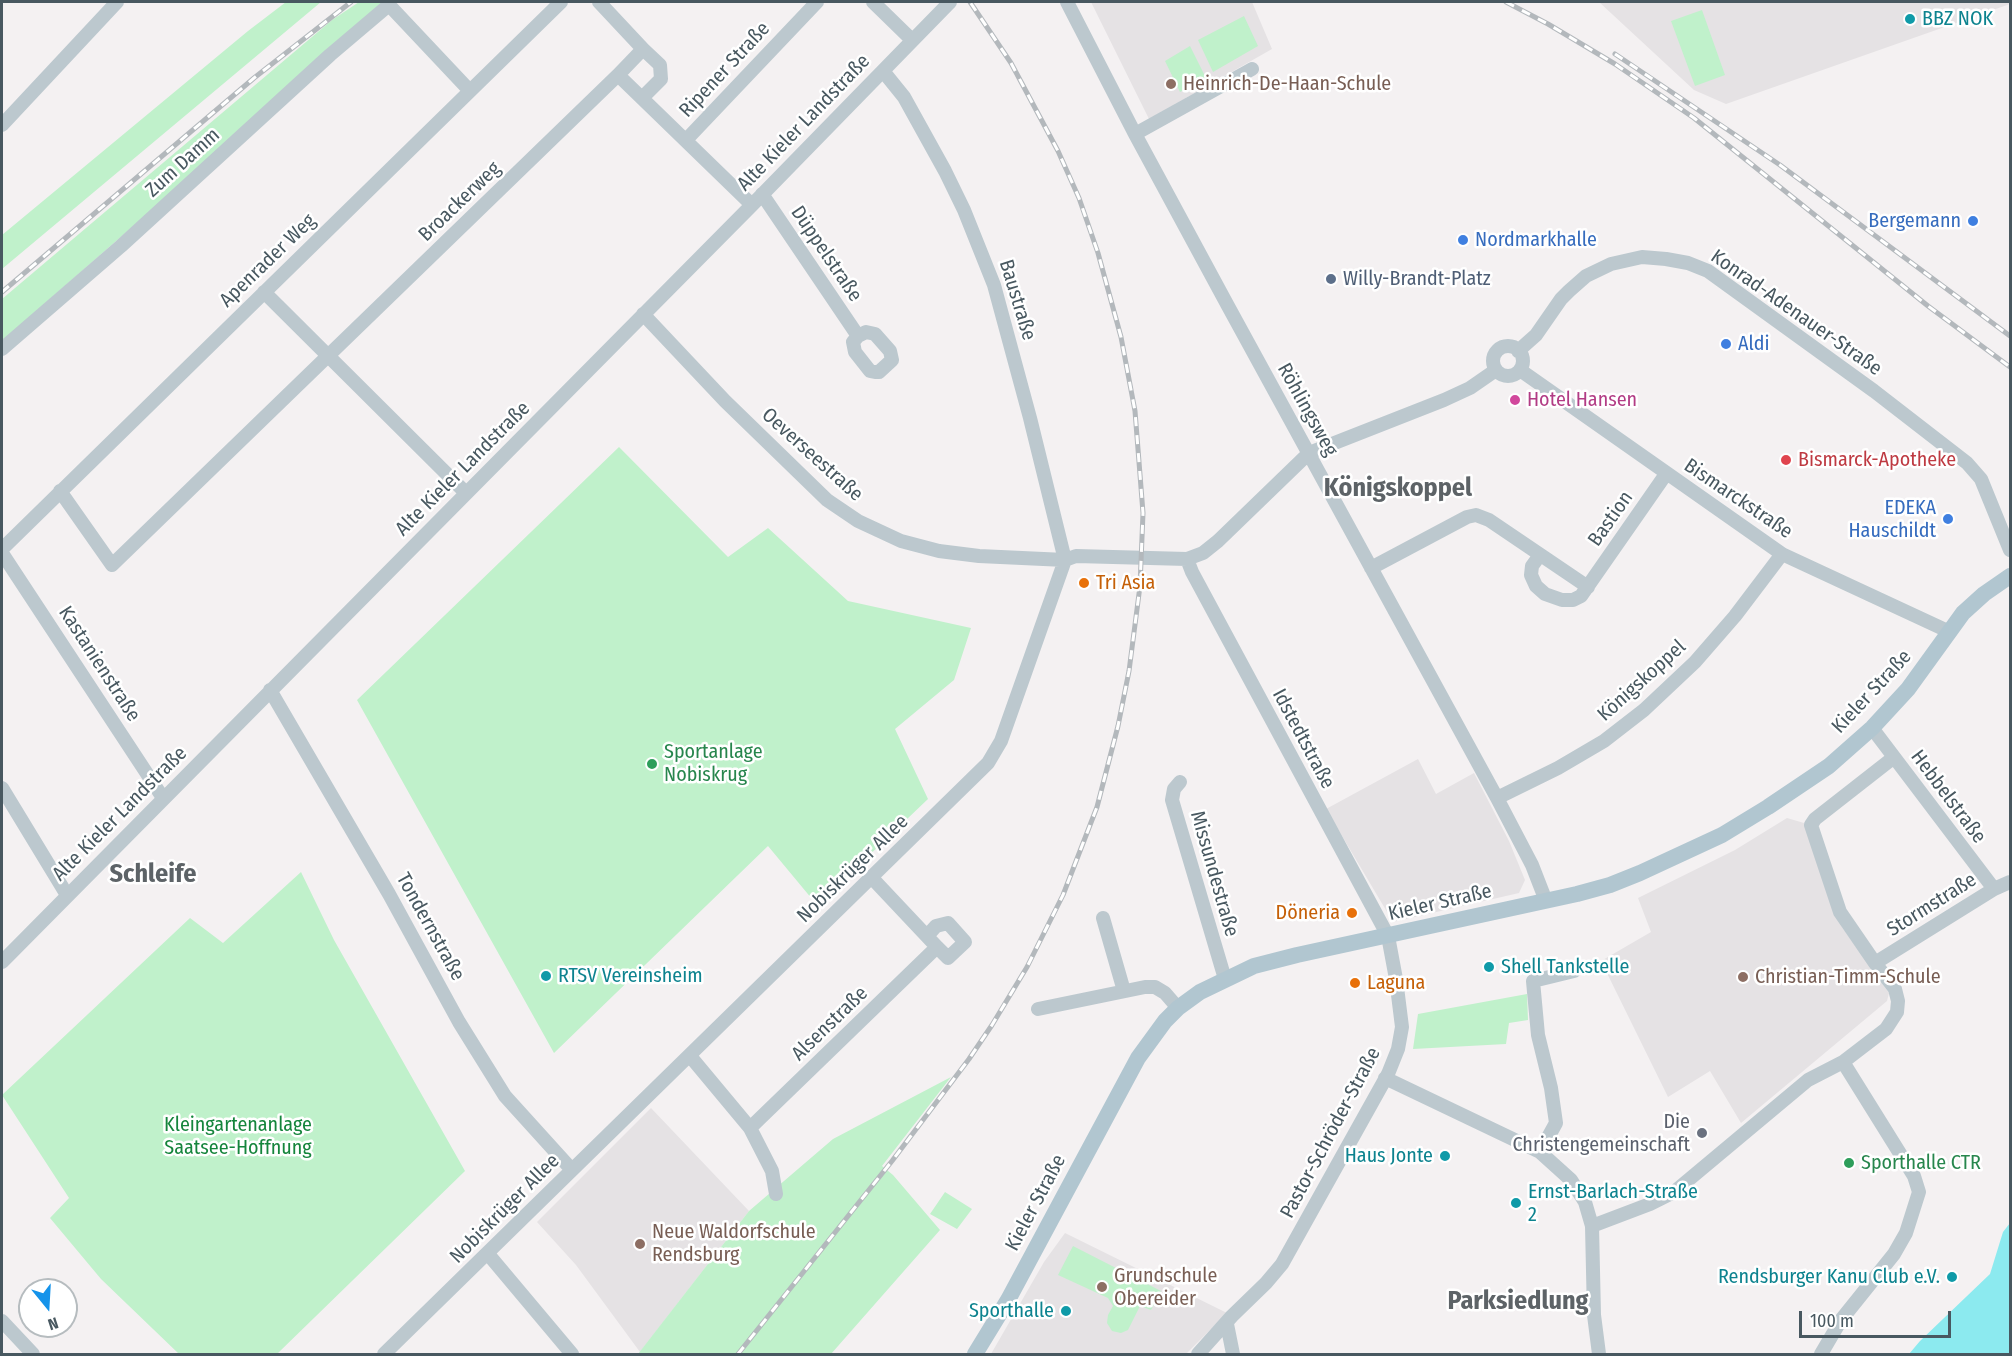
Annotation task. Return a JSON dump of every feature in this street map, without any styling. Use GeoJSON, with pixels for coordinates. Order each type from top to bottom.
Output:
{"type":"FeatureCollection","features":[{"type":"Feature","properties":{"kind":"main road","name":"Kieler Straße"},"geometry":{"type":"LineString","coordinates":[[975,1354],[1008,1300],[1138,1058],[1165,1021],[1178,1008],[1200,992],[1254,966],[1610,885],[1722,835],[1821,772],[1872,728],[1908,689],[1963,613],[1984,594],[2010,576]]}},
{"type":"Feature","properties":{"kind":"street"},"geometry":{"type":"LineString","coordinates":[[2,125],[117,2]]}},
{"type":"Feature","properties":{"kind":"street","name":"Apenrader Weg"},"geometry":{"type":"LineString","coordinates":[[2,551],[60,491],[561,2]]}},
{"type":"Feature","properties":{"kind":"street"},"geometry":{"type":"LineString","coordinates":[[599,2],[660,64],[661,79],[642,98]]}},
{"type":"Feature","properties":{"kind":"street","name":"Ripener Straße"},"geometry":{"type":"LineString","coordinates":[[686,140],[817,2]]}},
{"type":"Feature","properties":{"kind":"street"},"geometry":{"type":"LineString","coordinates":[[873,2],[912,40]]}},
{"type":"Feature","properties":{"kind":"street","name":"Alte Kieler Landstraße"},"geometry":{"type":"LineString","coordinates":[[2,962],[950,2]]}},
{"type":"Feature","properties":{"kind":"street","name":"Röhlingsweg"},"geometry":{"type":"LineString","coordinates":[[1067,2],[1135,134],[1497,798],[1532,865],[1546,901]]}},
{"type":"Feature","properties":{"kind":"street","name":"Zum Damm"},"geometry":{"type":"LineString","coordinates":[[2,350],[130,238],[330,55],[392,3],[470,91]]}},
{"type":"Feature","properties":{"kind":"street","name":"Broackerweg"},"geometry":{"type":"LineString","coordinates":[[60,491],[112,565],[644,49]]}},
{"type":"Feature","properties":{"kind":"street"},"geometry":{"type":"LineString","coordinates":[[1135,134],[1252,69]]}},
{"type":"Feature","properties":{"kind":"street","name":"Baustraße"},"geometry":{"type":"LineString","coordinates":[[883,71],[904,98],[941,162],[964,210],[994,285],[1065,560]]}},
{"type":"Feature","properties":{"kind":"street"},"geometry":{"type":"LineString","coordinates":[[618,75],[686,140],[757,200]]}},
{"type":"Feature","properties":{"kind":"street","name":"Düppelstraße"},"geometry":{"type":"LineString","coordinates":[[757,200],[858,336]]}},
{"type":"Feature","properties":{"kind":"street","name":"Konrad-Adenauer-Straße"},"geometry":{"type":"LineString","coordinates":[[1518,351],[1536,335],[1569,291],[1586,276],[1611,264],[1642,257],[1688,263],[1708,271],[1865,384],[1967,463],[1981,479],[2010,550]]}},
{"type":"Feature","properties":{"kind":"street"},"geometry":{"type":"LineString","coordinates":[[264,292],[466,493]]}},
{"type":"Feature","properties":{"kind":"street","name":"Oeverseestraße"},"geometry":{"type":"LineString","coordinates":[[643,314],[786,462],[827,500],[858,521],[901,541],[939,551],[979,556],[1065,560]]}},
{"type":"Feature","properties":{"kind":"street"},"geometry":{"type":"LineString","coordinates":[[1511,347],[1518,351],[1523,362],[1520,370],[1512,376],[1506,376],[1496,370],[1494,358],[1499,350],[1511,347]]}},
{"type":"Feature","properties":{"kind":"street"},"geometry":{"type":"LineString","coordinates":[[1065,560],[1076,556],[1187,559],[1203,552],[1218,541],[1309,453],[1443,400],[1470,388],[1496,370]]}},
{"type":"Feature","properties":{"kind":"street","name":"Bismarckstraße"},"geometry":{"type":"LineString","coordinates":[[1520,370],[1782,554],[1950,632]]}},
{"type":"Feature","properties":{"kind":"street","name":"Bastion"},"geometry":{"type":"LineString","coordinates":[[1540,555],[1532,566],[1531,575],[1536,586],[1545,594],[1562,600],[1573,600],[1581,596],[1666,474]]}},
{"type":"Feature","properties":{"kind":"street"},"geometry":{"type":"LineString","coordinates":[[1371,568],[1467,517],[1476,515],[1489,520],[1588,587]]}},
{"type":"Feature","properties":{"kind":"street","name":"Kastanienstraße"},"geometry":{"type":"LineString","coordinates":[[2,551],[163,798]]}},
{"type":"Feature","properties":{"kind":"street","name":"Königskoppel"},"geometry":{"type":"LineString","coordinates":[[1497,798],[1558,768],[1604,741],[1644,710],[1695,662],[1735,616],[1782,554]]}},
{"type":"Feature","properties":{"kind":"street","name":"Idstedtstraße"},"geometry":{"type":"LineString","coordinates":[[1187,559],[1388,936]]}},
{"type":"Feature","properties":{"kind":"street","name":"Nobiskrüger Allee"},"geometry":{"type":"LineString","coordinates":[[384,1354],[988,763],[1001,741],[1065,560]]}},
{"type":"Feature","properties":{"kind":"street","name":"Tondernstraße"},"geometry":{"type":"LineString","coordinates":[[270,690],[389,894],[459,1022],[505,1096],[572,1170]]}},
{"type":"Feature","properties":{"kind":"street","name":"Hebbelstraße"},"geometry":{"type":"LineString","coordinates":[[1872,728],[1994,890]]}},
{"type":"Feature","properties":{"kind":"street"},"geometry":{"type":"LineString","coordinates":[[1592,1226],[1650,1204],[1674,1192],[1808,1080],[1843,1062],[1886,1029],[1897,1012],[1898,1001],[1895,989],[1840,912],[1811,825],[1815,819],[1893,758]]}},
{"type":"Feature","properties":{"kind":"street","name":"Missundestraße"},"geometry":{"type":"LineString","coordinates":[[1180,782],[1174,789],[1172,800],[1225,979]]}},
{"type":"Feature","properties":{"kind":"street"},"geometry":{"type":"LineString","coordinates":[[2,788],[67,895]]}},
{"type":"Feature","properties":{"kind":"street"},"geometry":{"type":"LineString","coordinates":[[872,878],[937,947],[948,958],[965,942],[948,923],[936,926],[927,936]]}},
{"type":"Feature","properties":{"kind":"street","name":"Stormstraße"},"geometry":{"type":"LineString","coordinates":[[1875,963],[2010,882]]}},
{"type":"Feature","properties":{"kind":"street"},"geometry":{"type":"LineString","coordinates":[[1103,918],[1124,991]]}},
{"type":"Feature","properties":{"kind":"street","name":"Pastor-Schröder-Straße"},"geometry":{"type":"LineString","coordinates":[[1198,1354],[1282,1264],[1385,1078],[1398,1049],[1402,1028],[1388,936]]}},
{"type":"Feature","properties":{"kind":"street","name":"Alsenstraße"},"geometry":{"type":"LineString","coordinates":[[750,1128],[937,947]]}},
{"type":"Feature","properties":{"kind":"street"},"geometry":{"type":"LineString","coordinates":[[1540,1152],[1556,1123],[1551,1088],[1538,1035],[1533,981],[1574,971]]}},
{"type":"Feature","properties":{"kind":"street"},"geometry":{"type":"LineString","coordinates":[[1038,1009],[1155,987],[1165,993],[1178,1008]]}},
{"type":"Feature","properties":{"kind":"street"},"geometry":{"type":"LineString","coordinates":[[690,1056],[750,1128],[772,1171],[776,1194]]}},
{"type":"Feature","properties":{"kind":"street"},"geometry":{"type":"LineString","coordinates":[[1821,1354],[1841,1320],[1898,1247],[1906,1233],[1919,1192],[1914,1176],[1843,1062]]}},
{"type":"Feature","properties":{"kind":"street"},"geometry":{"type":"LineString","coordinates":[[1385,1078],[1540,1152],[1571,1180],[1585,1202],[1592,1226],[1594,1315],[1599,1354]]}},
{"type":"Feature","properties":{"kind":"street"},"geometry":{"type":"LineString","coordinates":[[488,1254],[572,1354]]}},
{"type":"Feature","properties":{"kind":"street"},"geometry":{"type":"LineString","coordinates":[[2,1321],[33,1354]]}},
{"type":"Feature","properties":{"kind":"street"},"geometry":{"type":"LineString","coordinates":[[1227,1324],[1233,1354]]}},
{"type":"Feature","properties":{"kind":"shaded area","name":"Heinrich-De-Haan-Schule"},"geometry":{"type":"Polygon","coordinates":[[[1091,2],[1252,2],[1272,49],[1149,119],[1091,2]]]}},
{"type":"Feature","properties":{"kind":"shaded area"},"geometry":{"type":"Polygon","coordinates":[[[1599,2],[2010,2],[2010,4],[1726,104],[1694,90],[1599,2]]]}},
{"type":"Feature","properties":{"kind":"shaded area"},"geometry":{"type":"Polygon","coordinates":[[[1418,759],[1436,794],[1474,773],[1509,841],[1525,880],[1519,893],[1393,922],[1326,809],[1418,759]]]}},
{"type":"Feature","properties":{"kind":"shaded area","name":"Christian-Timm-Schule"},"geometry":{"type":"Polygon","coordinates":[[[1787,818],[1804,823],[1842,927],[1889,993],[1887,1001],[1741,1123],[1710,1071],[1668,1097],[1601,961],[1651,932],[1638,898],[1735,850],[1787,818]]]}},
{"type":"Feature","properties":{"kind":"shaded area","name":"Neue Waldorfschule Rendsburg"},"geometry":{"type":"Polygon","coordinates":[[[651,1108],[749,1211],[640,1352],[576,1265],[537,1222],[651,1108]]]}},
{"type":"Feature","properties":{"kind":"shaded area","name":"Grundschule Obereider"},"geometry":{"type":"Polygon","coordinates":[[[1065,1233],[1227,1313],[1186,1354],[991,1354],[1044,1262],[1065,1233]]]}},
{"type":"Feature","properties":{"kind":"green space"},"geometry":{"type":"Polygon","coordinates":[[[286,2],[321,2],[2,269],[2,235],[286,2]]]}},
{"type":"Feature","properties":{"kind":"green space"},"geometry":{"type":"Polygon","coordinates":[[[359,2],[389,2],[2,341],[2,299],[332,20],[359,2]]]}},
{"type":"Feature","properties":{"kind":"green space"},"geometry":{"type":"Polygon","coordinates":[[[1702,10],[1725,75],[1695,86],[1671,21],[1702,10]]]}},
{"type":"Feature","properties":{"kind":"green space"},"geometry":{"type":"Polygon","coordinates":[[[1244,16],[1258,46],[1213,72],[1198,40],[1244,16]]]}},
{"type":"Feature","properties":{"kind":"green space"},"geometry":{"type":"Polygon","coordinates":[[[1190,46],[1206,78],[1180,92],[1165,61],[1190,46]]]}},
{"type":"Feature","properties":{"kind":"green space","name":"Sportanlage Nobiskrug"},"geometry":{"type":"Polygon","coordinates":[[[619,447],[728,557],[768,528],[848,601],[971,628],[954,680],[895,729],[928,799],[817,905],[768,846],[554,1053],[357,700],[619,447]]]}},
{"type":"Feature","properties":{"kind":"green space","name":"Kleingartenanlage Saatsee-Hoffnung"},"geometry":{"type":"Polygon","coordinates":[[[301,872],[334,940],[465,1171],[277,1354],[179,1354],[101,1279],[50,1218],[69,1198],[2,1095],[190,918],[223,943],[301,872]]]}},
{"type":"Feature","properties":{"kind":"green space"},"geometry":{"type":"Polygon","coordinates":[[[1527,994],[1528,1020],[1509,1023],[1506,1044],[1413,1049],[1418,1014],[1527,994]]]}},
{"type":"Feature","properties":{"kind":"green space"},"geometry":{"type":"Polygon","coordinates":[[[951,1077],[882,1166],[893,1175],[940,1230],[831,1354],[638,1354],[749,1211],[833,1139],[951,1077]]]}},
{"type":"Feature","properties":{"kind":"green space"},"geometry":{"type":"Polygon","coordinates":[[[945,1192],[972,1209],[957,1229],[930,1214],[945,1192]]]}},
{"type":"Feature","properties":{"kind":"green space"},"geometry":{"type":"Polygon","coordinates":[[[1073,1246],[1161,1291],[1151,1310],[1140,1306],[1128,1330],[1121,1333],[1112,1331],[1107,1323],[1113,1306],[1108,1298],[1058,1275],[1073,1246]]]}},
{"type":"Feature","properties":{"kind":"water"},"geometry":{"type":"Polygon","coordinates":[[[2010,1223],[2010,1354],[1909,1354],[1990,1274],[2003,1232],[2010,1223]]]}},
{"type":"Feature","properties":{"kind":"railway"},"geometry":{"type":"LineString","coordinates":[[2,292],[254,78],[351,2]]}},
{"type":"Feature","properties":{"kind":"railway"},"geometry":{"type":"LineString","coordinates":[[738,1354],[892,1161],[969,1059],[1027,967],[1063,895],[1097,807],[1118,726],[1129,671],[1140,586],[1143,513],[1135,411],[1121,337],[1098,253],[1079,198],[1058,151],[1011,63],[970,2]]}},
{"type":"Feature","properties":{"kind":"railway"},"geometry":{"type":"LineString","coordinates":[[1506,2],[1615,64],[1694,118],[1928,306],[2010,367]]}},
{"type":"Feature","properties":{"kind":"railway"},"geometry":{"type":"LineString","coordinates":[[1615,54],[1780,165],[2010,336]]}},
{"type":"Feature","properties":{"kind":"place","name":"BBZ NOK"},"geometry":{"type":"Point","coordinates":[1910,19]}},
{"type":"Feature","properties":{"kind":"place","name":"Heinrich-De-Haan-Schule"},"geometry":{"type":"Point","coordinates":[1171,84]}},
{"type":"Feature","properties":{"kind":"place","name":"Bergemann"},"geometry":{"type":"Point","coordinates":[1973,221]}},
{"type":"Feature","properties":{"kind":"place","name":"Nordmarkhalle"},"geometry":{"type":"Point","coordinates":[1463,240]}},
{"type":"Feature","properties":{"kind":"place","name":"Willy-Brandt-Platz"},"geometry":{"type":"Point","coordinates":[1331,279]}},
{"type":"Feature","properties":{"kind":"place","name":"Aldi"},"geometry":{"type":"Point","coordinates":[1726,344]}},
{"type":"Feature","properties":{"kind":"place","name":"Hotel Hansen"},"geometry":{"type":"Point","coordinates":[1515,400]}},
{"type":"Feature","properties":{"kind":"place","name":"Bismarck-Apotheke"},"geometry":{"type":"Point","coordinates":[1786,460]}},
{"type":"Feature","properties":{"kind":"place","name":"EDEKA Hauschildt"},"geometry":{"type":"Point","coordinates":[1948,519]}},
{"type":"Feature","properties":{"kind":"place","name":"Tri Asia"},"geometry":{"type":"Point","coordinates":[1084,583]}},
{"type":"Feature","properties":{"kind":"place","name":"Sportanlage Nobiskrug"},"geometry":{"type":"Point","coordinates":[652,764]}},
{"type":"Feature","properties":{"kind":"place","name":"Döneria"},"geometry":{"type":"Point","coordinates":[1352,913]}},
{"type":"Feature","properties":{"kind":"place","name":"Shell Tankstelle"},"geometry":{"type":"Point","coordinates":[1489,967]}},
{"type":"Feature","properties":{"kind":"place","name":"RTSV Vereinsheim"},"geometry":{"type":"Point","coordinates":[546,976]}},
{"type":"Feature","properties":{"kind":"place","name":"Christian-Timm-Schule"},"geometry":{"type":"Point","coordinates":[1743,977]}},
{"type":"Feature","properties":{"kind":"place","name":"Laguna"},"geometry":{"type":"Point","coordinates":[1355,983]}},
{"type":"Feature","properties":{"kind":"place","name":"Die Christengemeinschaft"},"geometry":{"type":"Point","coordinates":[1702,1133]}},
{"type":"Feature","properties":{"kind":"place","name":"Haus Jonte"},"geometry":{"type":"Point","coordinates":[1445,1156]}},
{"type":"Feature","properties":{"kind":"place","name":"Sporthalle CTR"},"geometry":{"type":"Point","coordinates":[1849,1163]}},
{"type":"Feature","properties":{"kind":"place","name":"Ernst-Barlach-Straße 2"},"geometry":{"type":"Point","coordinates":[1516,1203]}},
{"type":"Feature","properties":{"kind":"place","name":"Neue Waldorfschule Rendsburg"},"geometry":{"type":"Point","coordinates":[640,1244]}},
{"type":"Feature","properties":{"kind":"place","name":"Rendsburger Kanu Club e.V."},"geometry":{"type":"Point","coordinates":[1952,1277]}},
{"type":"Feature","properties":{"kind":"place","name":"Grundschule Obereider"},"geometry":{"type":"Point","coordinates":[1102,1287]}},
{"type":"Feature","properties":{"kind":"place","name":"Sporthalle"},"geometry":{"type":"Point","coordinates":[1066,1311]}},
{"type":"Feature","properties":{"kind":"district","name":"Königskoppel"},"geometry":{"type":"Point","coordinates":[1398,489]}},
{"type":"Feature","properties":{"kind":"district","name":"Schleife"},"geometry":{"type":"Point","coordinates":[153,875]}},
{"type":"Feature","properties":{"kind":"district","name":"Parksiedlung"},"geometry":{"type":"Point","coordinates":[1518,1302]}}]}
